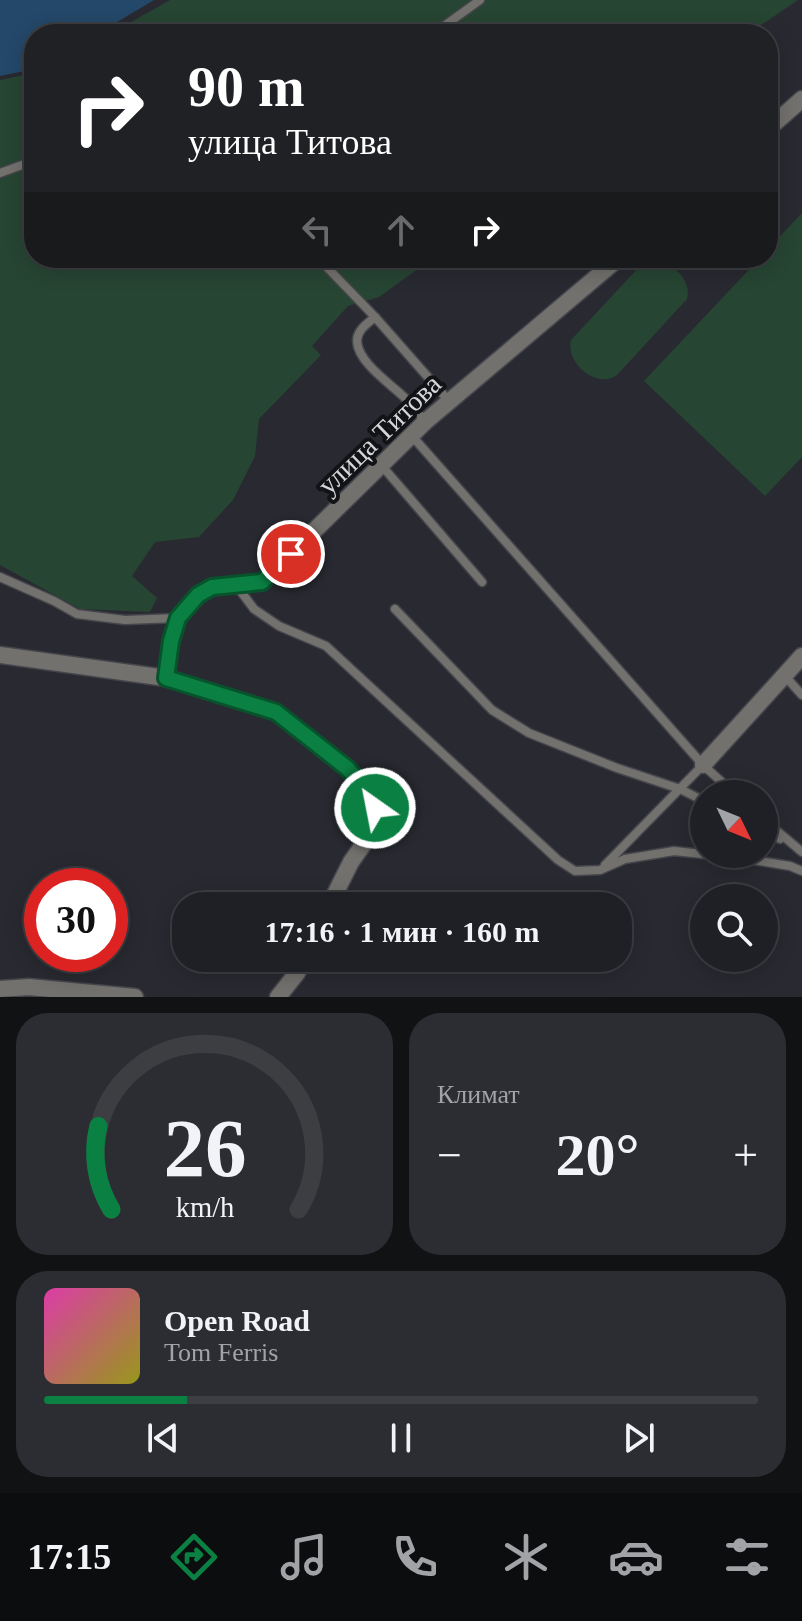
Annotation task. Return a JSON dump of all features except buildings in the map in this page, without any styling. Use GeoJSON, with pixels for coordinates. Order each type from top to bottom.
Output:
{"type":"FeatureCollection","features":[{"type":"Feature","properties":{"kind":"street"},"geometry":{"type":"LineString","coordinates":[[778,120],[802,99]]}},
{"type":"Feature","properties":{"kind":"street","name":"улица Титова"},"geometry":{"type":"LineString","coordinates":[[178,618],[198,595],[212,587],[262,582],[425,422],[607,268]]}},
{"type":"Feature","properties":{"kind":"street"},"geometry":{"type":"LineString","coordinates":[[166,678],[178,618]]}},
{"type":"Feature","properties":{"kind":"street"},"geometry":{"type":"LineString","coordinates":[[0,655],[166,678],[276,712],[347,768],[368,791],[375,808],[375,823],[336,892]]}},
{"type":"Feature","properties":{"kind":"street"},"geometry":{"type":"LineString","coordinates":[[703,765],[802,656]]}},
{"type":"Feature","properties":{"kind":"street"},"geometry":{"type":"LineString","coordinates":[[278,997],[296,972]]}},
{"type":"Feature","properties":{"kind":"street"},"geometry":{"type":"LineString","coordinates":[[299,972],[296,988],[300,997]]}},
{"type":"Feature","properties":{"kind":"street"},"geometry":{"type":"LineString","coordinates":[[0,989],[29,987],[135,997]]}},
{"type":"Feature","properties":{"kind":"lane"},"geometry":{"type":"LineString","coordinates":[[447,24],[480,0]]}},
{"type":"Feature","properties":{"kind":"lane"},"geometry":{"type":"LineString","coordinates":[[0,173],[24,165]]}},
{"type":"Feature","properties":{"kind":"lane"},"geometry":{"type":"LineString","coordinates":[[328,268],[449,401]]}},
{"type":"Feature","properties":{"kind":"lane"},"geometry":{"type":"LineString","coordinates":[[375,317],[361,328],[357,339],[359,351],[368,365],[402,395],[425,422]]}},
{"type":"Feature","properties":{"kind":"lane"},"geometry":{"type":"LineString","coordinates":[[412,436],[720,780]]}},
{"type":"Feature","properties":{"kind":"lane"},"geometry":{"type":"LineString","coordinates":[[382,466],[482,582]]}},
{"type":"Feature","properties":{"kind":"lane"},"geometry":{"type":"LineString","coordinates":[[0,577],[77,614],[125,620],[178,618]]}},
{"type":"Feature","properties":{"kind":"lane"},"geometry":{"type":"LineString","coordinates":[[235,585],[254,609],[279,626],[326,646],[558,860],[575,871],[600,870],[625,859],[674,851],[741,858],[802,871]]}},
{"type":"Feature","properties":{"kind":"lane"},"geometry":{"type":"LineString","coordinates":[[395,609],[492,710],[529,733],[690,794]]}},
{"type":"Feature","properties":{"kind":"lane"},"geometry":{"type":"LineString","coordinates":[[785,676],[802,695]]}},
{"type":"Feature","properties":{"kind":"lane"},"geometry":{"type":"LineString","coordinates":[[600,870],[703,765]]}},
{"type":"Feature","properties":{"kind":"lane"},"geometry":{"type":"LineString","coordinates":[[778,832],[802,852]]}},
{"type":"Feature","properties":{"kind":"lane"},"geometry":{"type":"LineString","coordinates":[[778,838],[791,844]]}},
{"type":"Feature","properties":{"kind":"green space"},"geometry":{"type":"Polygon","coordinates":[[[170,0],[798,0],[763,24],[128,24],[170,0]]]}},
{"type":"Feature","properties":{"kind":"green space"},"geometry":{"type":"Polygon","coordinates":[[[24,75],[24,268],[419,268],[379,297],[348,306],[312,346],[321,355],[259,419],[255,456],[233,500],[199,537],[155,542],[132,576],[157,598],[150,612],[80,609],[0,565],[0,80],[24,75]]]}},
{"type":"Feature","properties":{"kind":"green space"},"geometry":{"type":"Polygon","coordinates":[[[802,213],[802,457],[765,496],[644,381],[751,268],[778,268],[778,238],[802,213]]]}},
{"type":"Feature","properties":{"kind":"green space"},"geometry":{"type":"Polygon","coordinates":[[[638,268],[673,268],[683,278],[687,299],[617,375],[600,379],[584,371],[573,357],[571,340],[638,268]]]}},
{"type":"Feature","properties":{"kind":"water"},"geometry":{"type":"Polygon","coordinates":[[[0,0],[154,0],[114,24],[24,24],[24,71],[0,76],[0,0]]]}},
{"type":"Feature","properties":{"kind":"route"},"geometry":{"type":"LineString","coordinates":[[291,554],[262,582],[212,587],[198,595],[178,618],[166,678],[276,712],[347,768],[368,791],[375,808]]}}]}
